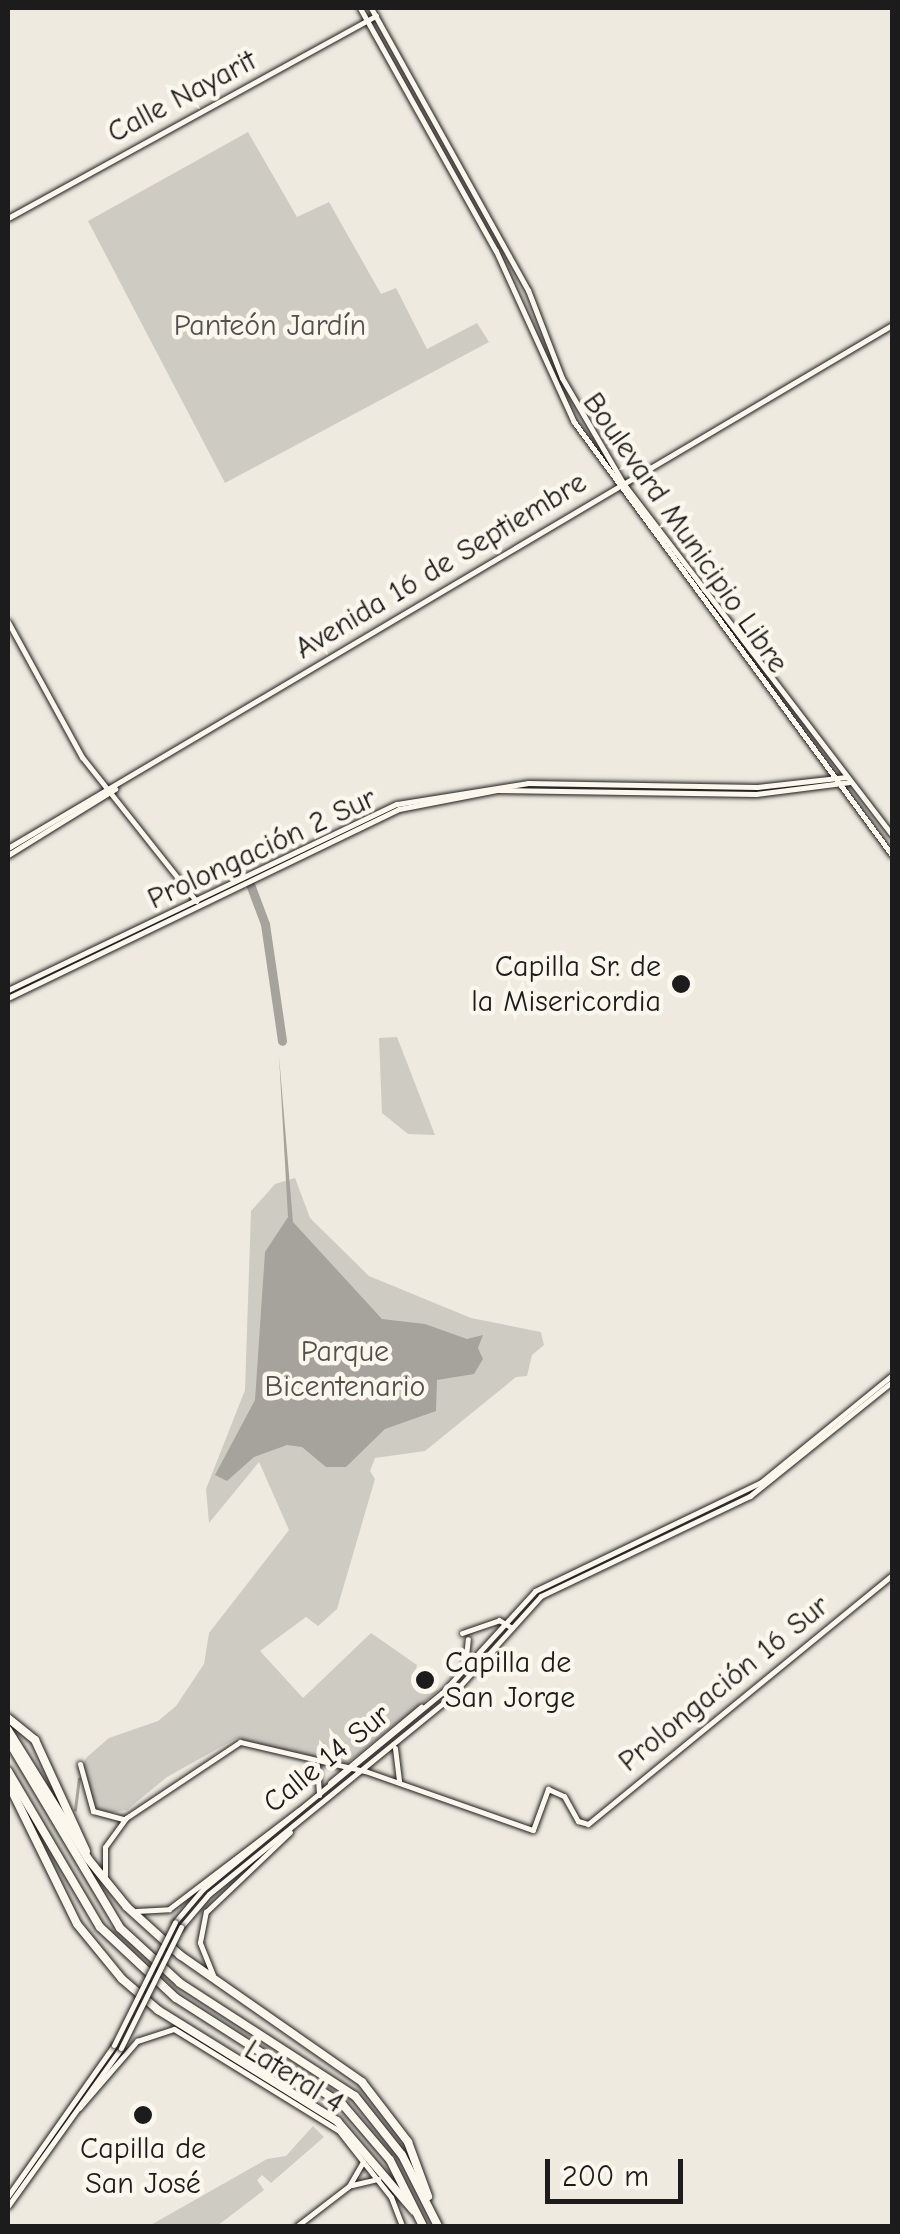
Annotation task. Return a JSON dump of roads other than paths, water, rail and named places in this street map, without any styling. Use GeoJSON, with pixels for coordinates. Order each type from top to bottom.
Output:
{"type":"FeatureCollection","features":[{"type":"Feature","properties":{"kind":"highway"},"geometry":{"type":"LineString","coordinates":[[8,1718],[34,1740],[66,1797],[89,1860]]}},
{"type":"Feature","properties":{"kind":"highway"},"geometry":{"type":"LineString","coordinates":[[8,1730],[89,1860],[127,1907],[215,1978],[362,2082],[408,2142],[438,2226]]}},
{"type":"Feature","properties":{"kind":"highway"},"geometry":{"type":"LineString","coordinates":[[8,1740],[120,1928],[180,1983],[342,2085],[389,2136],[429,2204]]}},
{"type":"Feature","properties":{"kind":"highway"},"geometry":{"type":"LineString","coordinates":[[8,1770],[80,1898],[121,1950],[176,1998],[343,2105],[390,2160],[422,2223]]}},
{"type":"Feature","properties":{"kind":"highway"},"geometry":{"type":"LineString","coordinates":[[8,1783],[92,1946],[158,2010],[241,2067],[336,2121],[422,2223]]}},
{"type":"Feature","properties":{"kind":"main road","name":"Boulevard Municipio Libre"},"geometry":{"type":"LineString","coordinates":[[360,8],[496,251],[574,422],[892,855]]}},
{"type":"Feature","properties":{"kind":"main road","name":"Boulevard Municipio Libre"},"geometry":{"type":"LineString","coordinates":[[371,8],[528,290],[562,378],[620,485],[892,835]]}},
{"type":"Feature","properties":{"kind":"main road","name":"Calle Nayarit"},"geometry":{"type":"LineString","coordinates":[[8,218],[376,16]]}},
{"type":"Feature","properties":{"kind":"main road","name":"Avenida 16 de Septiembre"},"geometry":{"type":"LineString","coordinates":[[110,791],[892,325]]}},
{"type":"Feature","properties":{"kind":"main road"},"geometry":{"type":"LineString","coordinates":[[8,622],[74,743],[196,901]]}},
{"type":"Feature","properties":{"kind":"main road","name":"Prolongación 2 Sur"},"geometry":{"type":"LineString","coordinates":[[8,994],[360,819],[436,795],[528,784],[758,788],[848,779]]}},
{"type":"Feature","properties":{"kind":"main road"},"geometry":{"type":"LineString","coordinates":[[8,851],[110,791]]}},
{"type":"Feature","properties":{"kind":"main road","name":"Calle 14 Sur"},"geometry":{"type":"LineString","coordinates":[[62,2121],[114,2045],[181,1912],[429,1704],[540,1588],[761,1482],[892,1378]]}},
{"type":"Feature","properties":{"kind":"main road","name":"Calle 14 Sur"},"geometry":{"type":"LineString","coordinates":[[259,1848],[294,1826],[399,1742],[550,1590],[765,1486],[892,1378]]}},
{"type":"Feature","properties":{"kind":"main road","name":"Prolongación 16 Sur"},"geometry":{"type":"LineString","coordinates":[[399,1783],[533,1830],[548,1790],[567,1799],[582,1824],[892,1575]]}},
{"type":"Feature","properties":{"kind":"main road"},"geometry":{"type":"LineString","coordinates":[[462,1632],[506,1622],[512,1628]]}},
{"type":"Feature","properties":{"kind":"main road"},"geometry":{"type":"LineString","coordinates":[[464,1670],[468,1639]]}},
{"type":"Feature","properties":{"kind":"main road"},"geometry":{"type":"LineString","coordinates":[[399,1742],[392,1761],[399,1783]]}},
{"type":"Feature","properties":{"kind":"main road"},"geometry":{"type":"LineString","coordinates":[[106,1883],[105,1847],[126,1818],[238,1743],[399,1783]]}},
{"type":"Feature","properties":{"kind":"main road"},"geometry":{"type":"LineString","coordinates":[[80,1764],[93,1812],[126,1818]]}},
{"type":"Feature","properties":{"kind":"main road"},"geometry":{"type":"LineString","coordinates":[[317,1765],[321,1793]]}},
{"type":"Feature","properties":{"kind":"main road"},"geometry":{"type":"LineString","coordinates":[[127,1907],[165,1911],[302,1809]]}},
{"type":"Feature","properties":{"kind":"main road"},"geometry":{"type":"LineString","coordinates":[[215,1978],[200,1947],[204,1918],[294,1826]]}},
{"type":"Feature","properties":{"kind":"main road","name":"Lateral 4"},"geometry":{"type":"LineString","coordinates":[[76,2108],[138,2040],[165,2028],[178,2032],[332,2125],[379,2180],[402,2226]]}},
{"type":"Feature","properties":{"kind":"main road","name":"Calle 14 Sur"},"geometry":{"type":"LineString","coordinates":[[62,2121],[76,2108],[82,2093]]}},
{"type":"Feature","properties":{"kind":"main road"},"geometry":{"type":"LineString","coordinates":[[8,2196],[62,2121]]}},
{"type":"Feature","properties":{"kind":"main road"},"geometry":{"type":"LineString","coordinates":[[8,2206],[62,2121]]}},
{"type":"Feature","properties":{"kind":"main road"},"geometry":{"type":"LineString","coordinates":[[296,2226],[361,2176],[363,2159]]}},
{"type":"Feature","properties":{"kind":"main road"},"geometry":{"type":"LineString","coordinates":[[361,2176],[379,2180]]}},
{"type":"Feature","properties":{"kind":"waterway"},"geometry":{"type":"LineString","coordinates":[[250,884],[265,924],[282,1041]]}},
{"type":"Feature","properties":{"kind":"waterway"},"geometry":{"type":"LineString","coordinates":[[251,885],[266,926],[282,1042]]}},
{"type":"Feature","properties":{"kind":"waterway"},"geometry":{"type":"LineString","coordinates":[[75,1810],[79,1779]]}},
{"type":"Feature","properties":{"kind":"place","name":"Capilla Sr. de la Misericordia"},"geometry":{"type":"Point","coordinates":[681,984]}},
{"type":"Feature","properties":{"kind":"place","name":"Capilla de San Jorge"},"geometry":{"type":"Point","coordinates":[425,1680]}},
{"type":"Feature","properties":{"kind":"place","name":"Capilla de San José"},"geometry":{"type":"Point","coordinates":[143,2115]}},
{"type":"Feature","properties":{"kind":"park label","name":"Panteón Jardín"},"geometry":{"type":"Point","coordinates":[270,326]}},
{"type":"Feature","properties":{"kind":"park label","name":"Parque Bicentenario"},"geometry":{"type":"Point","coordinates":[345,1369]}}]}
